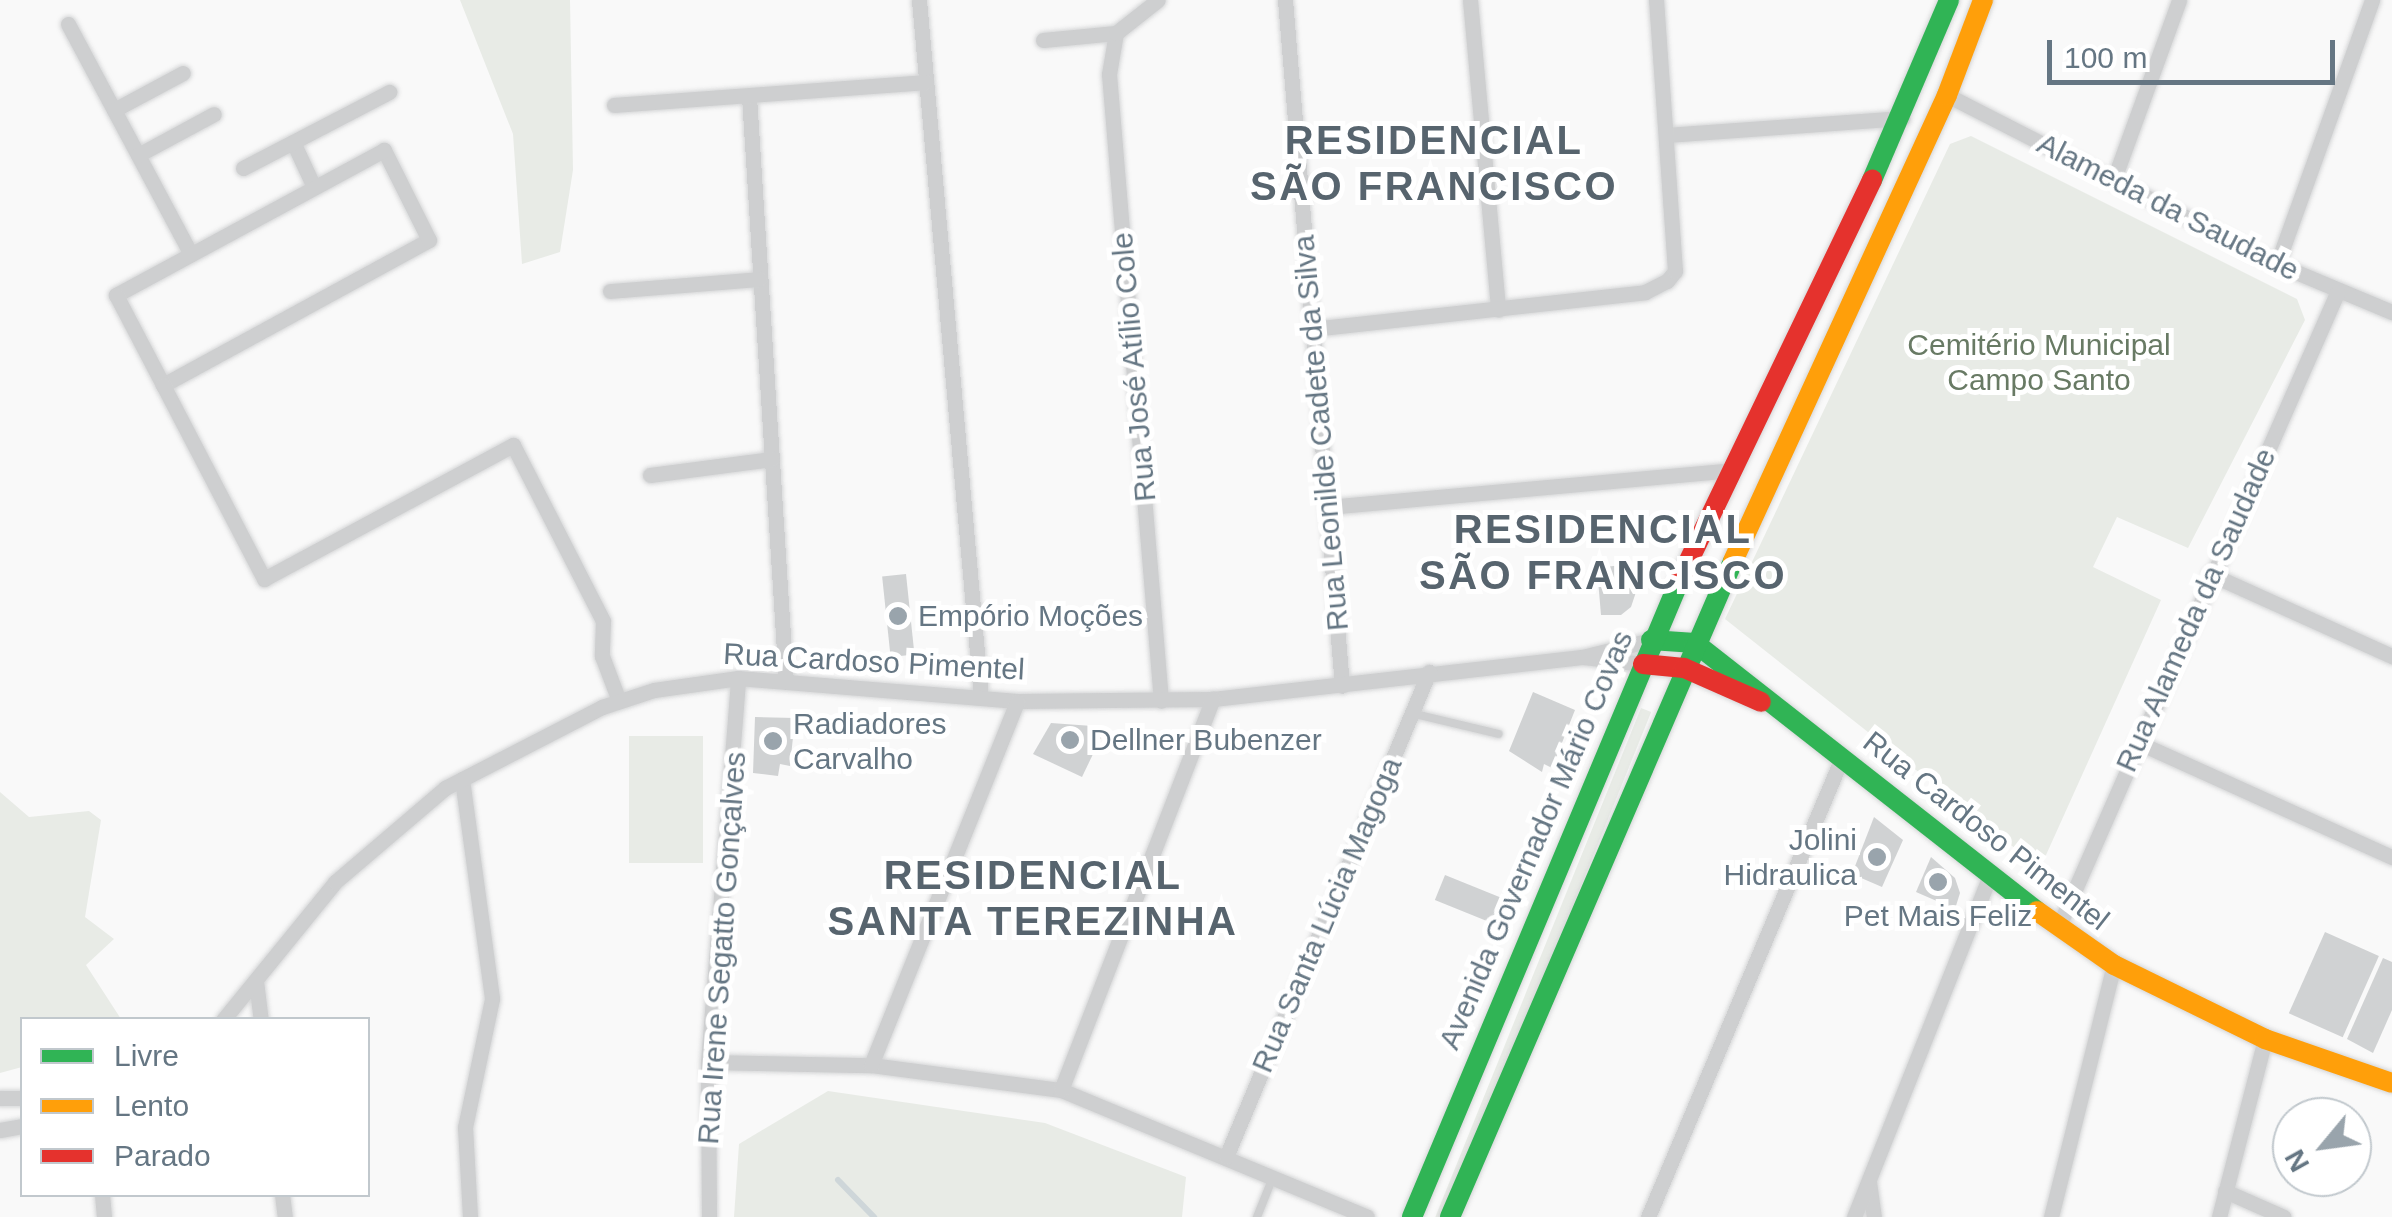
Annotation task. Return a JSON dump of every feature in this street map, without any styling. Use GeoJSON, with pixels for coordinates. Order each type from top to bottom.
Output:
{"type":"FeatureCollection","features":[{"type":"Feature","properties":{"kind":"main road","name":"Avenida Governador Mário Covas"},"geometry":{"type":"LineString","coordinates":[[1412,1217],[1652,640],[1730,470],[1902,118],[1949,0]]}},
{"type":"Feature","properties":{"kind":"main road"},"geometry":{"type":"LineString","coordinates":[[1450,1217],[1684,668],[1947,94],[1983,0]]}},
{"type":"Feature","properties":{"kind":"main road","name":"Rua Cardoso Pimentel"},"geometry":{"type":"LineString","coordinates":[[1652,640],[1695,643],[1916,812],[1989,877],[2114,965],[2265,1039],[2392,1083]]}},
{"type":"Feature","properties":{"kind":"main road","name":"Rua Cardoso Pimentel"},"geometry":{"type":"LineString","coordinates":[[1643,664],[1684,668],[1773,704]]}},
{"type":"Feature","properties":{"kind":"street"},"geometry":{"type":"LineString","coordinates":[[920,0],[981,698]]}},
{"type":"Feature","properties":{"kind":"street"},"geometry":{"type":"LineString","coordinates":[[1043,40],[1116,33],[1158,0]]}},
{"type":"Feature","properties":{"kind":"street","name":"Rua Leonilde Cadete da Silva"},"geometry":{"type":"LineString","coordinates":[[1285,0],[1342,686]]}},
{"type":"Feature","properties":{"kind":"street"},"geometry":{"type":"LineString","coordinates":[[1470,0],[1498,310]]}},
{"type":"Feature","properties":{"kind":"street"},"geometry":{"type":"LineString","coordinates":[[1312,329],[1646,292],[1667,281],[1675,272],[1656,0]]}},
{"type":"Feature","properties":{"kind":"street"},"geometry":{"type":"LineString","coordinates":[[2114,179],[2179,0]]}},
{"type":"Feature","properties":{"kind":"street"},"geometry":{"type":"LineString","coordinates":[[2277,264],[2372,0]]}},
{"type":"Feature","properties":{"kind":"street"},"geometry":{"type":"LineString","coordinates":[[68,24],[192,254]]}},
{"type":"Feature","properties":{"kind":"street","name":"Rua José Atílio Cole"},"geometry":{"type":"LineString","coordinates":[[1116,33],[1110,74],[1161,702]]}},
{"type":"Feature","properties":{"kind":"street"},"geometry":{"type":"LineString","coordinates":[[114,110],[183,73]]}},
{"type":"Feature","properties":{"kind":"street"},"geometry":{"type":"LineString","coordinates":[[614,105],[926,82]]}},
{"type":"Feature","properties":{"kind":"street"},"geometry":{"type":"LineString","coordinates":[[243,168],[389,92]]}},
{"type":"Feature","properties":{"kind":"street","name":"Alameda da Saudade"},"geometry":{"type":"LineString","coordinates":[[1947,94],[2277,264],[2338,293],[2392,312]]}},
{"type":"Feature","properties":{"kind":"street"},"geometry":{"type":"LineString","coordinates":[[748,96],[786,682]]}},
{"type":"Feature","properties":{"kind":"street"},"geometry":{"type":"LineString","coordinates":[[138,155],[214,114]]}},
{"type":"Feature","properties":{"kind":"street"},"geometry":{"type":"LineString","coordinates":[[1668,135],[1902,118]]}},
{"type":"Feature","properties":{"kind":"street"},"geometry":{"type":"LineString","coordinates":[[293,142],[314,187]]}},
{"type":"Feature","properties":{"kind":"street"},"geometry":{"type":"LineString","coordinates":[[163,385],[429,240],[384,150],[116,295],[264,579],[513,445],[603,621],[602,656],[619,701]]}},
{"type":"Feature","properties":{"kind":"street"},"geometry":{"type":"LineString","coordinates":[[610,291],[760,278]]}},
{"type":"Feature","properties":{"kind":"street","name":"Rua Alameda da Saudade"},"geometry":{"type":"LineString","coordinates":[[2058,928],[2210,574],[2338,293]]}},
{"type":"Feature","properties":{"kind":"street"},"geometry":{"type":"LineString","coordinates":[[650,475],[772,459]]}},
{"type":"Feature","properties":{"kind":"street"},"geometry":{"type":"LineString","coordinates":[[1327,507],[1730,470]]}},
{"type":"Feature","properties":{"kind":"street"},"geometry":{"type":"LineString","coordinates":[[2210,574],[2392,656]]}},
{"type":"Feature","properties":{"kind":"street","name":"Rua Cardoso Pimentel"},"geometry":{"type":"LineString","coordinates":[[225,1017],[334,882],[377,840],[462,778],[619,701],[738,678],[1017,700],[1214,699],[1582,657],[1652,640]]}},
{"type":"Feature","properties":{"kind":"street","name":"Rua Cardoso Pimentel"},"geometry":{"type":"LineString","coordinates":[[1582,657],[1643,664]]}},
{"type":"Feature","properties":{"kind":"street","name":"Rua Santa Lúcia Magoga"},"geometry":{"type":"LineString","coordinates":[[1226,1158],[1428,672]]}},
{"type":"Feature","properties":{"kind":"street","name":"Rua Irene Segatto Gonçalves"},"geometry":{"type":"LineString","coordinates":[[709,1217],[708,1062],[738,678]]}},
{"type":"Feature","properties":{"kind":"street"},"geometry":{"type":"LineString","coordinates":[[1061,1090],[1214,699]]}},
{"type":"Feature","properties":{"kind":"street"},"geometry":{"type":"LineString","coordinates":[[871,1066],[1017,700]]}},
{"type":"Feature","properties":{"kind":"street"},"geometry":{"type":"LineString","coordinates":[[2137,742],[2392,857]]}},
{"type":"Feature","properties":{"kind":"street"},"geometry":{"type":"LineString","coordinates":[[1648,1217],[1842,757]]}},
{"type":"Feature","properties":{"kind":"street"},"geometry":{"type":"LineString","coordinates":[[462,778],[492,1000],[465,1127],[470,1217]]}},
{"type":"Feature","properties":{"kind":"street"},"geometry":{"type":"LineString","coordinates":[[1854,1217],[1989,877]]}},
{"type":"Feature","properties":{"kind":"street"},"geometry":{"type":"LineString","coordinates":[[2051,1217],[2114,965]]}},
{"type":"Feature","properties":{"kind":"street"},"geometry":{"type":"LineString","coordinates":[[256,980],[260,1017]]}},
{"type":"Feature","properties":{"kind":"street"},"geometry":{"type":"LineString","coordinates":[[2219,1217],[2265,1039]]}},
{"type":"Feature","properties":{"kind":"street"},"geometry":{"type":"LineString","coordinates":[[708,1062],[871,1066],[1061,1090],[1367,1217]]}},
{"type":"Feature","properties":{"kind":"street"},"geometry":{"type":"LineString","coordinates":[[1869,1182],[1874,1217]]}},
{"type":"Feature","properties":{"kind":"street"},"geometry":{"type":"LineString","coordinates":[[2226,1191],[2284,1217]]}},
{"type":"Feature","properties":{"kind":"lane"},"geometry":{"type":"LineString","coordinates":[[1411,714],[1499,734]]}},
{"type":"Feature","properties":{"kind":"lane"},"geometry":{"type":"LineString","coordinates":[[1257,1217],[1274,1178]]}},
{"type":"Feature","properties":{"kind":"green space"},"geometry":{"type":"Polygon","coordinates":[[[460,0],[570,0],[573,170],[560,252],[522,264],[513,134],[460,0]]]}},
{"type":"Feature","properties":{"kind":"green space","name":"Cemitério Municipal Campo Santo"},"geometry":{"type":"Polygon","coordinates":[[[1971,136],[2297,299],[2305,320],[2188,548],[2117,517],[2093,567],[2161,600],[2046,855],[2035,864],[1725,619],[1950,144],[1971,136]]]}},
{"type":"Feature","properties":{"kind":"green space"},"geometry":{"type":"Polygon","coordinates":[[[1641,708],[1651,712],[1447,1217],[1435,1217],[1641,708]]]}},
{"type":"Feature","properties":{"kind":"green space"},"geometry":{"type":"Polygon","coordinates":[[[629,736],[703,736],[703,863],[629,863],[629,736]]]}},
{"type":"Feature","properties":{"kind":"green space"},"geometry":{"type":"Polygon","coordinates":[[[0,792],[29,817],[89,811],[101,820],[85,917],[114,939],[86,965],[120,1017],[20,1017],[20,1068],[0,1073],[0,792]]]}},
{"type":"Feature","properties":{"kind":"green space"},"geometry":{"type":"Polygon","coordinates":[[[828,1091],[1045,1123],[1186,1177],[1182,1217],[734,1217],[739,1144],[828,1091]]]}},
{"type":"Feature","properties":{"kind":"building"},"geometry":{"type":"Polygon","coordinates":[[[1646,562],[1631,607],[1621,615],[1601,615],[1597,568],[1646,562]]]}},
{"type":"Feature","properties":{"kind":"building"},"geometry":{"type":"Polygon","coordinates":[[[906,574],[914,655],[891,657],[882,577],[906,574]]]}},
{"type":"Feature","properties":{"kind":"building"},"geometry":{"type":"Polygon","coordinates":[[[1533,692],[1575,710],[1552,768],[1544,764],[1542,772],[1509,751],[1533,692]]]}},
{"type":"Feature","properties":{"kind":"building","name":"Radiadores Carvalho"},"geometry":{"type":"Polygon","coordinates":[[[755,717],[795,718],[790,766],[780,764],[778,776],[753,773],[755,717]]]}},
{"type":"Feature","properties":{"kind":"building","name":"Dellner Bubenzer"},"geometry":{"type":"Polygon","coordinates":[[[1051,723],[1106,727],[1082,777],[1033,754],[1051,723]]]}},
{"type":"Feature","properties":{"kind":"building","name":"Jolini Hidraulica"},"geometry":{"type":"Polygon","coordinates":[[[1874,817],[1903,840],[1882,887],[1852,874],[1874,817]]]}},
{"type":"Feature","properties":{"kind":"building","name":"Pet Mais Feliz"},"geometry":{"type":"Polygon","coordinates":[[[1931,857],[1955,878],[1960,893],[1955,909],[1916,892],[1931,857]]]}},
{"type":"Feature","properties":{"kind":"building"},"geometry":{"type":"Polygon","coordinates":[[[1445,875],[1508,900],[1498,926],[1435,900],[1445,875]]]}},
{"type":"Feature","properties":{"kind":"building"},"geometry":{"type":"Polygon","coordinates":[[[2325,932],[2379,956],[2343,1037],[2289,1013],[2325,932]]]}},
{"type":"Feature","properties":{"kind":"building"},"geometry":{"type":"Polygon","coordinates":[[[2383,958],[2392,962],[2392,1010],[2373,1053],[2347,1039],[2383,958]]]}},
{"type":"Feature","properties":{"kind":"waterway"},"geometry":{"type":"LineString","coordinates":[[838,1180],[874,1217]]}},
{"type":"Feature","properties":{"kind":"traffic: fast"},"geometry":{"type":"LineString","coordinates":[[1872,180],[1949,0]]}},
{"type":"Feature","properties":{"kind":"traffic: fast"},"geometry":{"type":"LineString","coordinates":[[1450,1217],[1733,561]]}},
{"type":"Feature","properties":{"kind":"traffic: fast"},"geometry":{"type":"LineString","coordinates":[[1412,1217],[1681,577]]}},
{"type":"Feature","properties":{"kind":"traffic: fast"},"geometry":{"type":"LineString","coordinates":[[1651,640],[1695,643],[2037,911]]}},
{"type":"Feature","properties":{"kind":"traffic: slow"},"geometry":{"type":"LineString","coordinates":[[1733,561],[1947,95],[1983,0]]}},
{"type":"Feature","properties":{"kind":"traffic: slow"},"geometry":{"type":"LineString","coordinates":[[2037,911],[2114,965],[2265,1039],[2392,1083]]}},
{"type":"Feature","properties":{"kind":"traffic: jam"},"geometry":{"type":"LineString","coordinates":[[1681,577],[1872,180]]}},
{"type":"Feature","properties":{"kind":"traffic: jam"},"geometry":{"type":"LineString","coordinates":[[1643,664],[1684,668],[1761,702]]}},
{"type":"Feature","properties":{"kind":"place","name":"Empório Moções"},"geometry":{"type":"Point","coordinates":[898,616]}},
{"type":"Feature","properties":{"kind":"place","name":"Dellner Bubenzer"},"geometry":{"type":"Point","coordinates":[1070,740]}},
{"type":"Feature","properties":{"kind":"place","name":"Radiadores Carvalho"},"geometry":{"type":"Point","coordinates":[773,741]}},
{"type":"Feature","properties":{"kind":"place","name":"Jolini Hidraulica"},"geometry":{"type":"Point","coordinates":[1877,857]}},
{"type":"Feature","properties":{"kind":"place","name":"Pet Mais Feliz"},"geometry":{"type":"Point","coordinates":[1938,882]}},
{"type":"Feature","properties":{"kind":"district","name":"RESIDENCIAL SÃO FRANCISCO"},"geometry":{"type":"Point","coordinates":[1434,163]}},
{"type":"Feature","properties":{"kind":"district","name":"RESIDENCIAL SÃO FRANCISCO"},"geometry":{"type":"Point","coordinates":[1603,552]}},
{"type":"Feature","properties":{"kind":"district","name":"RESIDENCIAL SANTA TEREZINHA"},"geometry":{"type":"Point","coordinates":[1033,898]}}]}
